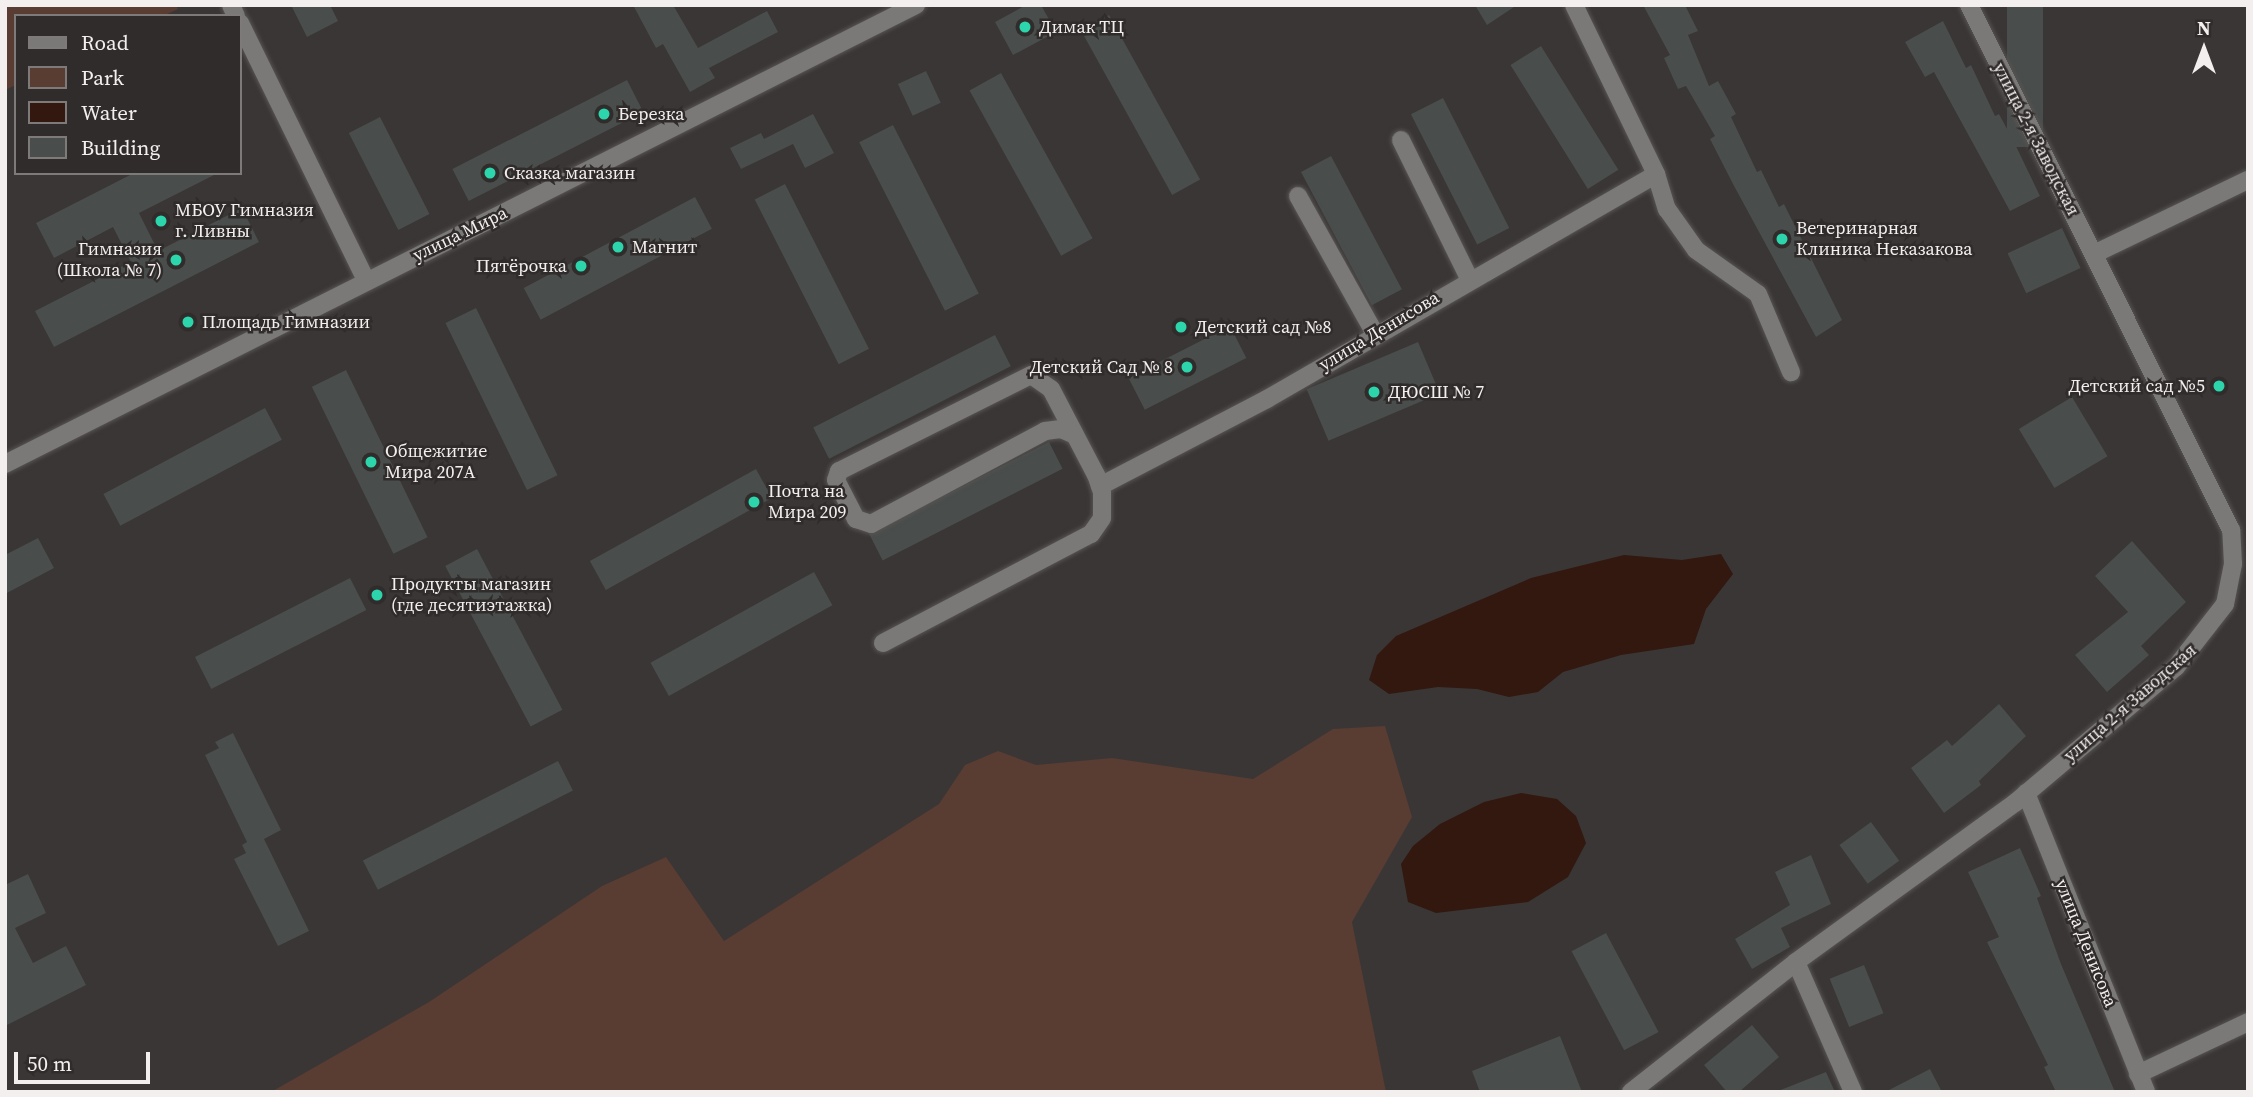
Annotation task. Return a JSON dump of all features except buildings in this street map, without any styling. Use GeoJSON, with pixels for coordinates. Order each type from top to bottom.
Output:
{"type":"FeatureCollection","features":[{"type":"Feature","properties":{"kind":"street","name":"улица Мира"},"geometry":{"type":"LineString","coordinates":[[5,464],[366,280],[686,124],[916,5]]}},
{"type":"Feature","properties":{"kind":"street"},"geometry":{"type":"LineString","coordinates":[[1574,5],[1656,174],[1667,209],[1696,250],[1750,286],[1763,301],[1791,372]]}},
{"type":"Feature","properties":{"kind":"street","name":"улица 2-я Заводская"},"geometry":{"type":"LineString","coordinates":[[1632,1092],[1796,962],[2026,793],[2176,667],[2220,615],[2231,576],[2231,530],[1969,5]]}},
{"type":"Feature","properties":{"kind":"street"},"geometry":{"type":"LineString","coordinates":[[242,27],[366,280]]}},
{"type":"Feature","properties":{"kind":"street"},"geometry":{"type":"LineString","coordinates":[[1401,140],[1469,278]]}},
{"type":"Feature","properties":{"kind":"street","name":"улица Денисова"},"geometry":{"type":"LineString","coordinates":[[1100,486],[1266,399],[1469,278],[1656,174]]}},
{"type":"Feature","properties":{"kind":"street"},"geometry":{"type":"LineString","coordinates":[[2094,254],[2248,180]]}},
{"type":"Feature","properties":{"kind":"street"},"geometry":{"type":"LineString","coordinates":[[1298,196],[1375,334]]}},
{"type":"Feature","properties":{"kind":"street"},"geometry":{"type":"LineString","coordinates":[[883,643],[1091,534],[1102,518],[1100,486],[1058,404],[1045,381],[1023,376],[842,469],[836,480],[856,519],[873,524],[1045,431],[1055,420],[1058,404]]}},
{"type":"Feature","properties":{"kind":"street"},"geometry":{"type":"LineString","coordinates":[[1045,431],[1061,429],[1074,435]]}},
{"type":"Feature","properties":{"kind":"street","name":"улица Денисова"},"geometry":{"type":"LineString","coordinates":[[2026,793],[2146,1092]]}},
{"type":"Feature","properties":{"kind":"street"},"geometry":{"type":"LineString","coordinates":[[1796,962],[1853,1092]]}},
{"type":"Feature","properties":{"kind":"street"},"geometry":{"type":"LineString","coordinates":[[2138,1074],[2248,1022]]}},
{"type":"Feature","properties":{"kind":"green space"},"geometry":{"type":"Polygon","coordinates":[[[5,5],[176,5],[178,9],[167,14],[14,14],[14,86],[5,90],[5,5]]]}},
{"type":"Feature","properties":{"kind":"green space"},"geometry":{"type":"Polygon","coordinates":[[[1385,726],[1412,817],[1352,922],[1386,1092],[271,1092],[429,1002],[602,886],[666,857],[724,941],[939,804],[965,765],[998,751],[1036,765],[1112,758],[1253,779],[1333,729],[1385,726]]]}},
{"type":"Feature","properties":{"kind":"water"},"geometry":{"type":"Polygon","coordinates":[[[1721,554],[1733,574],[1706,609],[1694,644],[1621,655],[1563,672],[1538,692],[1509,697],[1477,689],[1438,687],[1389,694],[1369,680],[1377,655],[1396,636],[1531,578],[1624,555],[1682,560],[1721,554]]]}},
{"type":"Feature","properties":{"kind":"water"},"geometry":{"type":"Polygon","coordinates":[[[1521,793],[1557,799],[1576,816],[1586,843],[1568,877],[1528,902],[1436,913],[1408,902],[1401,864],[1413,846],[1440,824],[1484,802],[1521,793]]]}},
{"type":"Feature","properties":{"kind":"place","name":"Димак ТЦ"},"geometry":{"type":"Point","coordinates":[1025,27]}},
{"type":"Feature","properties":{"kind":"place","name":"Березка"},"geometry":{"type":"Point","coordinates":[604,114]}},
{"type":"Feature","properties":{"kind":"place","name":"Сказка магазин"},"geometry":{"type":"Point","coordinates":[490,173]}},
{"type":"Feature","properties":{"kind":"place","name":"МБОУ Гимназия г. Ливны"},"geometry":{"type":"Point","coordinates":[161,221]}},
{"type":"Feature","properties":{"kind":"place","name":"Ветеринарная Клиника Неказакова"},"geometry":{"type":"Point","coordinates":[1782,239]}},
{"type":"Feature","properties":{"kind":"place","name":"Магнит"},"geometry":{"type":"Point","coordinates":[618,247]}},
{"type":"Feature","properties":{"kind":"place","name":"Гимназия (Школа № 7)"},"geometry":{"type":"Point","coordinates":[176,260]}},
{"type":"Feature","properties":{"kind":"place","name":"Пятёрочка"},"geometry":{"type":"Point","coordinates":[581,266]}},
{"type":"Feature","properties":{"kind":"place","name":"Площадь Гимназии"},"geometry":{"type":"Point","coordinates":[188,322]}},
{"type":"Feature","properties":{"kind":"place","name":"Детский сад №8"},"geometry":{"type":"Point","coordinates":[1181,327]}},
{"type":"Feature","properties":{"kind":"place","name":"Детский Сад № 8"},"geometry":{"type":"Point","coordinates":[1187,367]}},
{"type":"Feature","properties":{"kind":"place","name":"Детский сад №5"},"geometry":{"type":"Point","coordinates":[2219,386]}},
{"type":"Feature","properties":{"kind":"place","name":"ДЮСШ № 7"},"geometry":{"type":"Point","coordinates":[1374,392]}},
{"type":"Feature","properties":{"kind":"place","name":"Общежитие Мира 207А"},"geometry":{"type":"Point","coordinates":[371,462]}},
{"type":"Feature","properties":{"kind":"place","name":"Почта на Мира 209"},"geometry":{"type":"Point","coordinates":[754,502]}},
{"type":"Feature","properties":{"kind":"place","name":"Продукты магазин (где десятиэтажка)"},"geometry":{"type":"Point","coordinates":[377,595]}}]}
